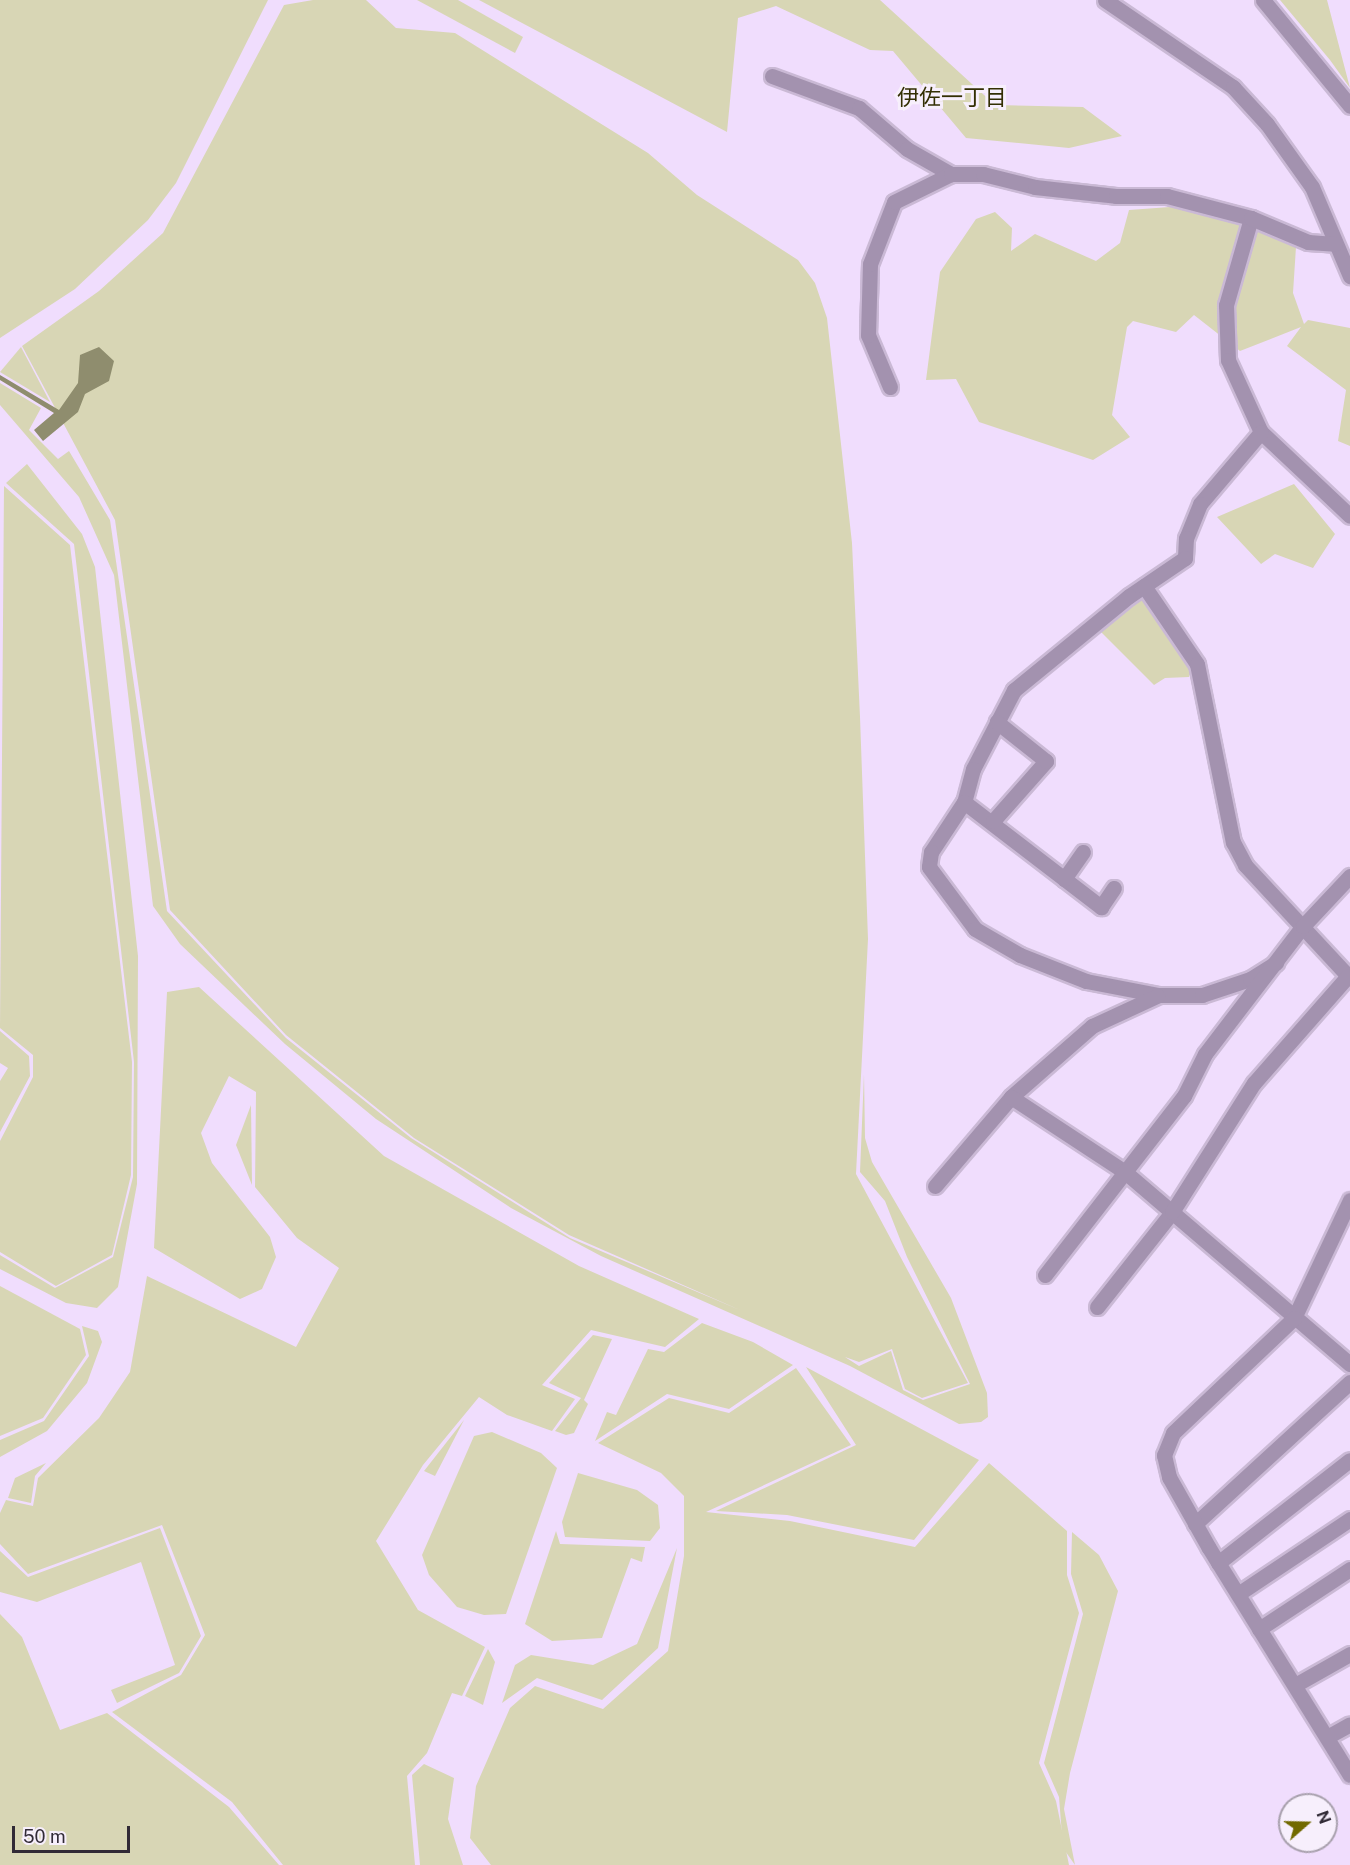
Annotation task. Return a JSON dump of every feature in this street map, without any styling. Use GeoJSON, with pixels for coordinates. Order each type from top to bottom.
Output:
{"type":"FeatureCollection","features":[{"type":"Feature","properties":{"kind":"street"},"geometry":{"type":"LineString","coordinates":[[1105,0],[1233,87],[1312,187],[1350,276]]}},
{"type":"Feature","properties":{"kind":"street"},"geometry":{"type":"LineString","coordinates":[[1263,0],[1350,106]]}},
{"type":"Feature","properties":{"kind":"street"},"geometry":{"type":"LineString","coordinates":[[772,76],[859,108],[906,149],[951,174],[1116,196],[1167,196],[1251,218],[1308,242],[1335,244]]}},
{"type":"Feature","properties":{"kind":"street"},"geometry":{"type":"LineString","coordinates":[[890,387],[868,335],[870,264],[894,202],[951,174]]}},
{"type":"Feature","properties":{"kind":"street"},"geometry":{"type":"LineString","coordinates":[[1251,218],[1226,305],[1228,360],[1261,432],[1350,516]]}},
{"type":"Feature","properties":{"kind":"street"},"geometry":{"type":"LineString","coordinates":[[1261,432],[1200,504],[1186,538],[1185,558],[1144,586],[1014,690],[997,722],[964,802],[931,852],[929,867],[975,929],[1020,955],[1086,981],[1159,995],[1202,995],[1250,979],[1276,963]]}},
{"type":"Feature","properties":{"kind":"street"},"geometry":{"type":"LineString","coordinates":[[1097,1307],[1172,1212],[1254,1083],[1349,977],[1245,865],[1233,842],[1197,664],[1144,586]]}},
{"type":"Feature","properties":{"kind":"street"},"geometry":{"type":"LineString","coordinates":[[993,821],[1046,761],[997,722]]}},
{"type":"Feature","properties":{"kind":"street"},"geometry":{"type":"LineString","coordinates":[[964,802],[993,821],[1101,908],[1114,888]]}},
{"type":"Feature","properties":{"kind":"street"},"geometry":{"type":"LineString","coordinates":[[1064,879],[1083,852]]}},
{"type":"Feature","properties":{"kind":"street"},"geometry":{"type":"LineString","coordinates":[[1045,1275],[1125,1172],[1303,926],[1350,876]]}},
{"type":"Feature","properties":{"kind":"street"},"geometry":{"type":"LineString","coordinates":[[935,1186],[1011,1097],[1092,1026],[1159,995]]}},
{"type":"Feature","properties":{"kind":"street"},"geometry":{"type":"LineString","coordinates":[[1011,1097],[1125,1172],[1293,1318],[1350,1364]]}},
{"type":"Feature","properties":{"kind":"street"},"geometry":{"type":"LineString","coordinates":[[1350,1200],[1293,1318],[1167,1442],[1169,1477],[1218,1563],[1350,1775]]}},
{"type":"Feature","properties":{"kind":"street"},"geometry":{"type":"LineString","coordinates":[[1195,1524],[1350,1382]]}},
{"type":"Feature","properties":{"kind":"street"},"geometry":{"type":"LineString","coordinates":[[1218,1563],[1350,1460]]}},
{"type":"Feature","properties":{"kind":"street"},"geometry":{"type":"LineString","coordinates":[[1238,1594],[1350,1519]]}},
{"type":"Feature","properties":{"kind":"street"},"geometry":{"type":"LineString","coordinates":[[1259,1629],[1350,1569]]}},
{"type":"Feature","properties":{"kind":"street"},"geometry":{"type":"LineString","coordinates":[[1294,1685],[1350,1654]]}},
{"type":"Feature","properties":{"kind":"street"},"geometry":{"type":"LineString","coordinates":[[1327,1737],[1350,1724]]}},
{"type":"Feature","properties":{"kind":"shaded area"},"geometry":{"type":"Polygon","coordinates":[[[0,0],[268,0],[176,183],[148,220],[75,289],[0,338],[0,0]]]}},
{"type":"Feature","properties":{"kind":"shaded area"},"geometry":{"type":"Polygon","coordinates":[[[313,0],[366,0],[396,28],[455,33],[648,153],[697,195],[798,260],[815,283],[827,318],[852,543],[868,939],[856,1174],[968,1383],[922,1398],[905,1389],[892,1349],[859,1362],[845,1357],[859,1366],[891,1351],[903,1390],[923,1400],[970,1384],[907,1257],[885,1201],[860,1172],[864,1074],[865,1138],[872,1162],[951,1298],[987,1393],[988,1417],[981,1422],[959,1424],[850,1366],[601,1256],[511,1208],[376,1119],[285,1044],[180,944],[153,906],[114,575],[79,497],[0,405],[0,383],[41,408],[29,430],[58,459],[69,451],[110,520],[167,911],[286,1038],[411,1138],[570,1238],[740,1310],[569,1235],[414,1138],[286,1035],[170,910],[115,520],[22,346],[99,291],[163,233],[284,5],[313,0]]]}},
{"type":"Feature","properties":{"kind":"shaded area"},"geometry":{"type":"Polygon","coordinates":[[[417,0],[458,0],[523,37],[515,53],[417,0]]]}},
{"type":"Feature","properties":{"kind":"shaded area"},"geometry":{"type":"Polygon","coordinates":[[[479,0],[880,0],[995,105],[1083,107],[1122,136],[1069,148],[966,138],[893,51],[870,50],[776,6],[738,18],[727,132],[479,0]]]}},
{"type":"Feature","properties":{"kind":"shaded area"},"geometry":{"type":"Polygon","coordinates":[[[1280,0],[1327,0],[1350,88],[1330,60],[1280,0]]]}},
{"type":"Feature","properties":{"kind":"shaded area"},"geometry":{"type":"Polygon","coordinates":[[[1170,207],[1232,220],[1296,247],[1293,293],[1304,324],[1308,320],[1350,328],[1350,446],[1338,441],[1346,390],[1287,346],[1301,327],[1240,351],[1194,315],[1176,332],[1133,321],[1127,327],[1112,415],[1130,437],[1093,460],[979,422],[956,379],[926,380],[940,272],[976,219],[995,212],[1012,228],[1011,251],[1035,234],[1096,261],[1120,243],[1129,210],[1170,207]]]}},
{"type":"Feature","properties":{"kind":"shaded area"},"geometry":{"type":"Polygon","coordinates":[[[21,347],[50,402],[0,372],[21,347]]]}},
{"type":"Feature","properties":{"kind":"shaded area"},"geometry":{"type":"Polygon","coordinates":[[[99,347],[114,361],[109,381],[85,394],[78,412],[43,441],[34,430],[54,413],[0,380],[0,375],[59,410],[78,383],[80,355],[99,347]]]}},
{"type":"Feature","properties":{"kind":"shaded area"},"geometry":{"type":"Polygon","coordinates":[[[27,464],[82,534],[95,567],[138,956],[137,1184],[118,1287],[97,1308],[66,1303],[0,1269],[0,1255],[55,1288],[113,1257],[133,1177],[134,1062],[74,544],[6,483],[27,464]]]}},
{"type":"Feature","properties":{"kind":"shaded area"},"geometry":{"type":"Polygon","coordinates":[[[1294,484],[1335,534],[1313,568],[1275,554],[1261,564],[1217,517],[1294,484]]]}},
{"type":"Feature","properties":{"kind":"shaded area"},"geometry":{"type":"Polygon","coordinates":[[[4,486],[70,545],[132,1062],[131,1175],[112,1255],[56,1286],[0,1252],[0,1141],[33,1077],[33,1055],[0,1028],[4,486]]]}},
{"type":"Feature","properties":{"kind":"shaded area"},"geometry":{"type":"Polygon","coordinates":[[[1143,592],[1193,665],[1189,677],[1165,678],[1154,685],[1100,631],[1143,592]]]}},
{"type":"Feature","properties":{"kind":"shaded area"},"geometry":{"type":"Polygon","coordinates":[[[199,987],[384,1156],[579,1266],[699,1319],[665,1347],[591,1330],[542,1385],[575,1399],[552,1431],[507,1415],[479,1397],[423,1465],[376,1541],[418,1610],[485,1647],[462,1696],[452,1693],[427,1753],[407,1776],[415,1865],[283,1865],[232,1802],[112,1712],[181,1675],[205,1635],[162,1525],[28,1574],[0,1544],[0,1513],[6,1500],[33,1506],[38,1478],[99,1418],[130,1372],[147,1276],[296,1347],[339,1268],[297,1238],[255,1187],[256,1092],[229,1076],[201,1133],[212,1163],[270,1237],[276,1257],[262,1289],[240,1299],[154,1248],[167,992],[199,987]]]}},
{"type":"Feature","properties":{"kind":"shaded area"},"geometry":{"type":"Polygon","coordinates":[[[0,1031],[29,1056],[30,1076],[0,1132],[0,1081],[8,1068],[0,1063],[0,1031]]]}},
{"type":"Feature","properties":{"kind":"shaded area"},"geometry":{"type":"Polygon","coordinates":[[[251,1105],[252,1185],[236,1145],[251,1105]]]}},
{"type":"Feature","properties":{"kind":"shaded area"},"geometry":{"type":"Polygon","coordinates":[[[0,1286],[80,1329],[86,1355],[43,1418],[0,1436],[0,1286]]]}},
{"type":"Feature","properties":{"kind":"shaded area"},"geometry":{"type":"Polygon","coordinates":[[[702,1323],[753,1342],[793,1365],[729,1409],[667,1394],[595,1441],[607,1412],[616,1415],[648,1349],[664,1352],[702,1323]]]}},
{"type":"Feature","properties":{"kind":"shaded area"},"geometry":{"type":"Polygon","coordinates":[[[82,1326],[98,1331],[102,1342],[87,1383],[47,1431],[0,1457],[0,1440],[44,1421],[89,1356],[82,1326]]]}},
{"type":"Feature","properties":{"kind":"shaded area"},"geometry":{"type":"Polygon","coordinates":[[[593,1335],[612,1339],[584,1400],[588,1404],[574,1433],[566,1435],[555,1431],[581,1398],[549,1383],[593,1335]]]}},
{"type":"Feature","properties":{"kind":"shaded area"},"geometry":{"type":"Polygon","coordinates":[[[806,1367],[979,1460],[914,1540],[787,1515],[716,1511],[856,1445],[806,1367]]]}},
{"type":"Feature","properties":{"kind":"shaded area"},"geometry":{"type":"Polygon","coordinates":[[[796,1368],[851,1445],[706,1512],[790,1521],[915,1547],[989,1463],[1067,1531],[1067,1575],[1079,1613],[1039,1763],[1056,1801],[1069,1865],[491,1865],[470,1838],[476,1786],[510,1708],[535,1686],[603,1709],[668,1651],[684,1556],[684,1496],[661,1473],[598,1443],[669,1398],[729,1413],[796,1368]]]}},
{"type":"Feature","properties":{"kind":"shaded area"},"geometry":{"type":"Polygon","coordinates":[[[464,1420],[435,1476],[424,1471],[464,1420]]]}},
{"type":"Feature","properties":{"kind":"shaded area"},"geometry":{"type":"Polygon","coordinates":[[[492,1432],[541,1453],[557,1468],[506,1614],[484,1615],[457,1607],[429,1575],[422,1555],[474,1436],[492,1432]]]}},
{"type":"Feature","properties":{"kind":"shaded area"},"geometry":{"type":"Polygon","coordinates":[[[46,1463],[35,1476],[31,1503],[8,1498],[15,1478],[46,1463]]]}},
{"type":"Feature","properties":{"kind":"shaded area"},"geometry":{"type":"Polygon","coordinates":[[[578,1473],[637,1490],[658,1505],[660,1528],[650,1541],[565,1537],[562,1522],[578,1473]]]}},
{"type":"Feature","properties":{"kind":"shaded area"},"geometry":{"type":"Polygon","coordinates":[[[160,1528],[201,1636],[179,1673],[117,1703],[111,1690],[175,1665],[141,1562],[37,1602],[0,1592],[0,1551],[28,1577],[160,1528]]]}},
{"type":"Feature","properties":{"kind":"shaded area"},"geometry":{"type":"Polygon","coordinates":[[[556,1531],[560,1544],[645,1547],[642,1562],[631,1558],[602,1638],[552,1641],[525,1624],[556,1531]]]}},
{"type":"Feature","properties":{"kind":"shaded area"},"geometry":{"type":"Polygon","coordinates":[[[1072,1532],[1099,1555],[1118,1591],[1070,1773],[1064,1809],[1075,1865],[1063,1848],[1059,1797],[1044,1763],[1083,1614],[1071,1574],[1072,1532]]]}},
{"type":"Feature","properties":{"kind":"shaded area"},"geometry":{"type":"Polygon","coordinates":[[[677,1548],[658,1648],[602,1700],[537,1678],[502,1703],[515,1665],[531,1655],[593,1665],[637,1644],[677,1548]]]}},
{"type":"Feature","properties":{"kind":"shaded area"},"geometry":{"type":"Polygon","coordinates":[[[0,1614],[22,1637],[60,1730],[107,1713],[229,1807],[279,1865],[0,1865],[0,1614]]]}},
{"type":"Feature","properties":{"kind":"shaded area"},"geometry":{"type":"Polygon","coordinates":[[[488,1649],[495,1662],[483,1705],[465,1696],[488,1649]]]}},
{"type":"Feature","properties":{"kind":"shaded area"},"geometry":{"type":"Polygon","coordinates":[[[424,1764],[454,1778],[448,1819],[463,1865],[420,1865],[412,1775],[424,1764]]]}},
{"type":"Feature","properties":{"kind":"district","name":"伊佐一丁目"},"geometry":{"type":"Point","coordinates":[952,98]}}]}
